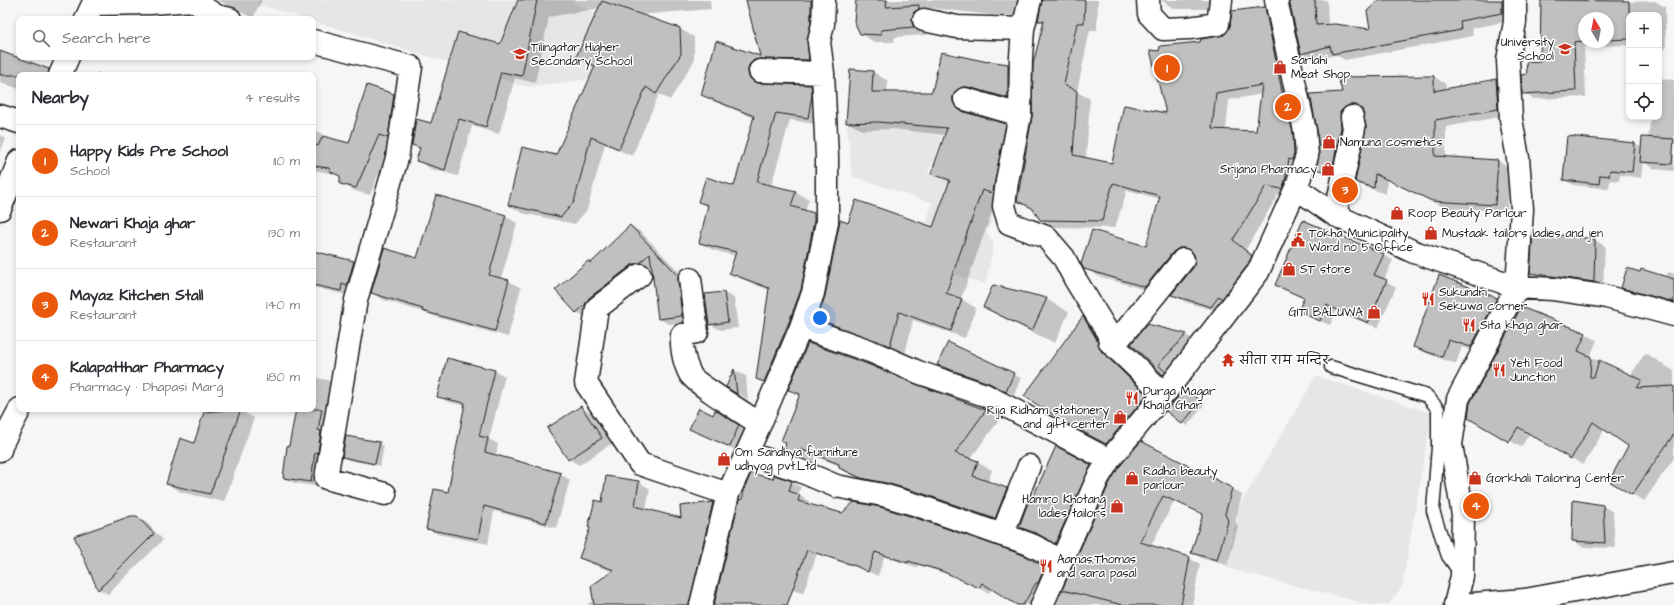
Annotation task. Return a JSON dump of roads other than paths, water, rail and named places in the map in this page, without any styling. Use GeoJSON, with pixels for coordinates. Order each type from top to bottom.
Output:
{"type":"FeatureCollection","features":[{"type":"Feature","properties":{"kind":"street"},"geometry":{"type":"LineString","coordinates":[[701,605],[728,494],[760,424],[801,327],[813,292],[827,222],[827,157],[823,73],[819,42],[823,24],[824,0]]}},
{"type":"Feature","properties":{"kind":"street"},"geometry":{"type":"LineString","coordinates":[[1030,0],[1023,29],[1020,114],[1007,181],[1004,206],[1009,223],[1046,236],[1064,258],[1074,279],[1108,334],[1110,342],[1164,394]]}},
{"type":"Feature","properties":{"kind":"street"},"geometry":{"type":"LineString","coordinates":[[1148,0],[1149,14],[1163,29],[1189,28],[1218,24],[1221,0]]}},
{"type":"Feature","properties":{"kind":"street"},"geometry":{"type":"LineString","coordinates":[[1042,605],[1098,478],[1109,460],[1164,394],[1258,272],[1296,188],[1307,156],[1305,131],[1276,0]]}},
{"type":"Feature","properties":{"kind":"street"},"geometry":{"type":"LineString","coordinates":[[1455,605],[1462,576],[1463,515],[1451,444],[1458,399],[1517,286],[1522,209],[1518,158],[1511,119],[1508,60],[1515,22],[1515,0]]}},
{"type":"Feature","properties":{"kind":"street"},"geometry":{"type":"LineString","coordinates":[[87,16],[93,4],[193,1],[217,16]]}},
{"type":"Feature","properties":{"kind":"street"},"geometry":{"type":"LineString","coordinates":[[924,20],[957,27],[1023,29]]}},
{"type":"Feature","properties":{"kind":"street"},"geometry":{"type":"LineString","coordinates":[[316,42],[411,67],[397,158],[356,300],[326,478],[385,494]]}},
{"type":"Feature","properties":{"kind":"street"},"geometry":{"type":"LineString","coordinates":[[61,72],[67,60]]}},
{"type":"Feature","properties":{"kind":"street"},"geometry":{"type":"LineString","coordinates":[[760,71],[823,73]]}},
{"type":"Feature","properties":{"kind":"street"},"geometry":{"type":"LineString","coordinates":[[965,99],[1020,114]]}},
{"type":"Feature","properties":{"kind":"street"},"geometry":{"type":"LineString","coordinates":[[0,116],[16,121]]}},
{"type":"Feature","properties":{"kind":"street"},"geometry":{"type":"LineString","coordinates":[[1335,215],[1354,128],[1352,117]]}},
{"type":"Feature","properties":{"kind":"street"},"geometry":{"type":"LineString","coordinates":[[0,208],[16,168]]}},
{"type":"Feature","properties":{"kind":"street"},"geometry":{"type":"LineString","coordinates":[[1296,188],[1335,215],[1414,252],[1517,286],[1603,296],[1674,315]]}},
{"type":"Feature","properties":{"kind":"street"},"geometry":{"type":"LineString","coordinates":[[1114,346],[1183,260]]}},
{"type":"Feature","properties":{"kind":"street"},"geometry":{"type":"LineString","coordinates":[[640,275],[597,308],[586,383],[640,464],[728,494]]}},
{"type":"Feature","properties":{"kind":"street"},"geometry":{"type":"LineString","coordinates":[[690,279],[697,332],[682,335],[682,339],[684,357],[690,376],[760,424]]}},
{"type":"Feature","properties":{"kind":"street"},"geometry":{"type":"LineString","coordinates":[[801,327],[870,351],[918,372],[985,395],[1109,460]]}},
{"type":"Feature","properties":{"kind":"street"},"geometry":{"type":"LineString","coordinates":[[0,450],[2,443],[18,412]]}},
{"type":"Feature","properties":{"kind":"street"},"geometry":{"type":"LineString","coordinates":[[747,453],[798,470],[836,486],[883,495],[917,505],[1036,546],[1050,554],[1060,563]]}},
{"type":"Feature","properties":{"kind":"street"},"geometry":{"type":"LineString","coordinates":[[1002,535],[1029,466]]}},
{"type":"Feature","properties":{"kind":"street"},"geometry":{"type":"LineString","coordinates":[[1461,605],[1525,600],[1674,574]]}},
{"type":"Feature","properties":{"kind":"lane"},"geometry":{"type":"LineString","coordinates":[[1331,367],[1427,396],[1438,409],[1438,447],[1433,511],[1448,556],[1462,576]]}},
{"type":"Feature","properties":{"kind":"place","name":"University School"},"geometry":{"type":"Point","coordinates":[1565,49]}},
{"type":"Feature","properties":{"kind":"place","name":"Tilingatar Higher Secondary School"},"geometry":{"type":"Point","coordinates":[520,54]}},
{"type":"Feature","properties":{"kind":"place","name":"Sarlahi Meat Shop"},"geometry":{"type":"Point","coordinates":[1280,67]}},
{"type":"Feature","properties":{"kind":"place","name":"Happy Kids Pre School"},"geometry":{"type":"Point","coordinates":[1167,68]}},
{"type":"Feature","properties":{"kind":"place","name":"Newari Khaja ghar"},"geometry":{"type":"Point","coordinates":[1288,107]}},
{"type":"Feature","properties":{"kind":"place","name":"Namuna cosmetics"},"geometry":{"type":"Point","coordinates":[1329,142]}},
{"type":"Feature","properties":{"kind":"place","name":"Srijana Pharmacy"},"geometry":{"type":"Point","coordinates":[1328,169]}},
{"type":"Feature","properties":{"kind":"place","name":"Mayaz Kitchen Stall"},"geometry":{"type":"Point","coordinates":[1345,190]}},
{"type":"Feature","properties":{"kind":"place","name":"Roop Beauty Parlour"},"geometry":{"type":"Point","coordinates":[1397,213]}},
{"type":"Feature","properties":{"kind":"place","name":"Mustaak tailors ladies and jen"},"geometry":{"type":"Point","coordinates":[1431,233]}},
{"type":"Feature","properties":{"kind":"place","name":"Tokha Municipality Ward no 5 Office"},"geometry":{"type":"Point","coordinates":[1298,240]}},
{"type":"Feature","properties":{"kind":"place","name":"ST store"},"geometry":{"type":"Point","coordinates":[1289,269]}},
{"type":"Feature","properties":{"kind":"place","name":"Sukundri Sekuwa corner"},"geometry":{"type":"Point","coordinates":[1428,299]}},
{"type":"Feature","properties":{"kind":"place","name":"GITI BALUWA"},"geometry":{"type":"Point","coordinates":[1374,312]}},
{"type":"Feature","properties":{"kind":"place","name":"Sita khaja ghar"},"geometry":{"type":"Point","coordinates":[1469,325]}},
{"type":"Feature","properties":{"kind":"place","name":"सीता राम मन्दिर"},"geometry":{"type":"Point","coordinates":[1228,360]}},
{"type":"Feature","properties":{"kind":"place","name":"Yeti Food Junction"},"geometry":{"type":"Point","coordinates":[1499,370]}},
{"type":"Feature","properties":{"kind":"place","name":"Durga Magar Khaja Ghar"},"geometry":{"type":"Point","coordinates":[1132,398]}},
{"type":"Feature","properties":{"kind":"place","name":"Rija Ridham stationery and gift center"},"geometry":{"type":"Point","coordinates":[1120,417]}},
{"type":"Feature","properties":{"kind":"place","name":"Om Sandhya furniture udhyog pvt.Ltd"},"geometry":{"type":"Point","coordinates":[724,459]}},
{"type":"Feature","properties":{"kind":"place","name":"Radha beauty parlour"},"geometry":{"type":"Point","coordinates":[1132,478]}},
{"type":"Feature","properties":{"kind":"place","name":"Gorkhali Tailoring Center"},"geometry":{"type":"Point","coordinates":[1475,478]}},
{"type":"Feature","properties":{"kind":"place","name":"Hamro Khotang ladies tailors"},"geometry":{"type":"Point","coordinates":[1117,506]}},
{"type":"Feature","properties":{"kind":"place","name":"Kalapatthar Pharmacy"},"geometry":{"type":"Point","coordinates":[1476,506]}},
{"type":"Feature","properties":{"kind":"place","name":"Aamas,Thomas and sara pasal"},"geometry":{"type":"Point","coordinates":[1046,566]}}]}
